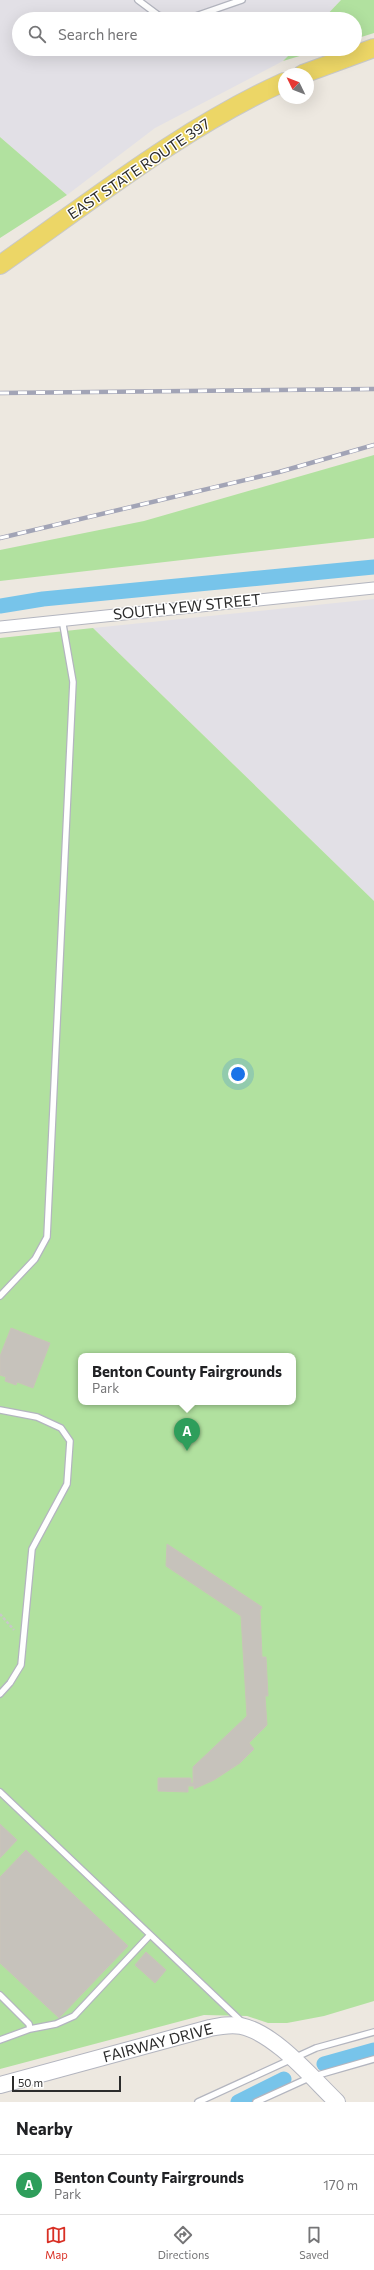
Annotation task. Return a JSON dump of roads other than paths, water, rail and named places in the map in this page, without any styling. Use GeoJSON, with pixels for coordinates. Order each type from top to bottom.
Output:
{"type":"FeatureCollection","features":[{"type":"Feature","properties":{"kind":"main road"},"geometry":{"type":"LineString","coordinates":[[362,52],[374,48]]}},
{"type":"Feature","properties":{"kind":"main road"},"geometry":{"type":"LineString","coordinates":[[314,70],[352,56]]}},
{"type":"Feature","properties":{"kind":"main road","name":"EAST STATE ROUTE 397"},"geometry":{"type":"LineString","coordinates":[[0,265],[161,153],[221,115],[278,85]]}},
{"type":"Feature","properties":{"kind":"street","name":"SOUTH YEW STREET"},"geometry":{"type":"LineString","coordinates":[[0,627],[62,619],[374,588]]}},
{"type":"Feature","properties":{"kind":"street","name":"FAIRWAY DRIVE"},"geometry":{"type":"LineString","coordinates":[[0,2085],[210,2028],[232,2025],[248,2028],[268,2039],[337,2102]]}},
{"type":"Feature","properties":{"kind":"lane"},"geometry":{"type":"LineString","coordinates":[[138,0],[154,12]]}},
{"type":"Feature","properties":{"kind":"lane"},"geometry":{"type":"LineString","coordinates":[[207,12],[242,0]]}},
{"type":"Feature","properties":{"kind":"lane"},"geometry":{"type":"LineString","coordinates":[[0,1296],[35,1259],[47,1236],[73,682],[62,619]]}},
{"type":"Feature","properties":{"kind":"lane"},"geometry":{"type":"LineString","coordinates":[[0,1410],[37,1417],[49,1422],[61,1428],[70,1440],[67,1484],[32,1549],[21,1664],[10,1684],[0,1694]]}},
{"type":"Feature","properties":{"kind":"lane"},"geometry":{"type":"LineString","coordinates":[[0,1792],[248,2028]]}},
{"type":"Feature","properties":{"kind":"lane"},"geometry":{"type":"LineString","coordinates":[[0,2040],[30,2029],[56,2024],[74,2016],[150,1935]]}},
{"type":"Feature","properties":{"kind":"lane"},"geometry":{"type":"LineString","coordinates":[[0,1995],[30,2024],[30,2029]]}},
{"type":"Feature","properties":{"kind":"lane"},"geometry":{"type":"LineString","coordinates":[[198,2102],[290,2058],[316,2048],[374,2032]]}},
{"type":"Feature","properties":{"kind":"lane"},"geometry":{"type":"LineString","coordinates":[[256,2102],[308,2074],[374,2059]]}},
{"type":"Feature","properties":{"kind":"waterway"},"geometry":{"type":"LineString","coordinates":[[0,606],[43,599],[374,567]]}},
{"type":"Feature","properties":{"kind":"waterway"},"geometry":{"type":"LineString","coordinates":[[324,2064],[374,2050]]}},
{"type":"Feature","properties":{"kind":"waterway"},"geometry":{"type":"LineString","coordinates":[[238,2102],[284,2079]]}},
{"type":"Feature","properties":{"kind":"railway"},"geometry":{"type":"LineString","coordinates":[[0,393],[374,389]]}},
{"type":"Feature","properties":{"kind":"railway"},"geometry":{"type":"LineString","coordinates":[[0,538],[279,472],[374,445]]}},
{"type":"Feature","properties":{"kind":"place","name":"Benton County Fairgrounds"},"geometry":{"type":"Point","coordinates":[187,1451]}}]}
